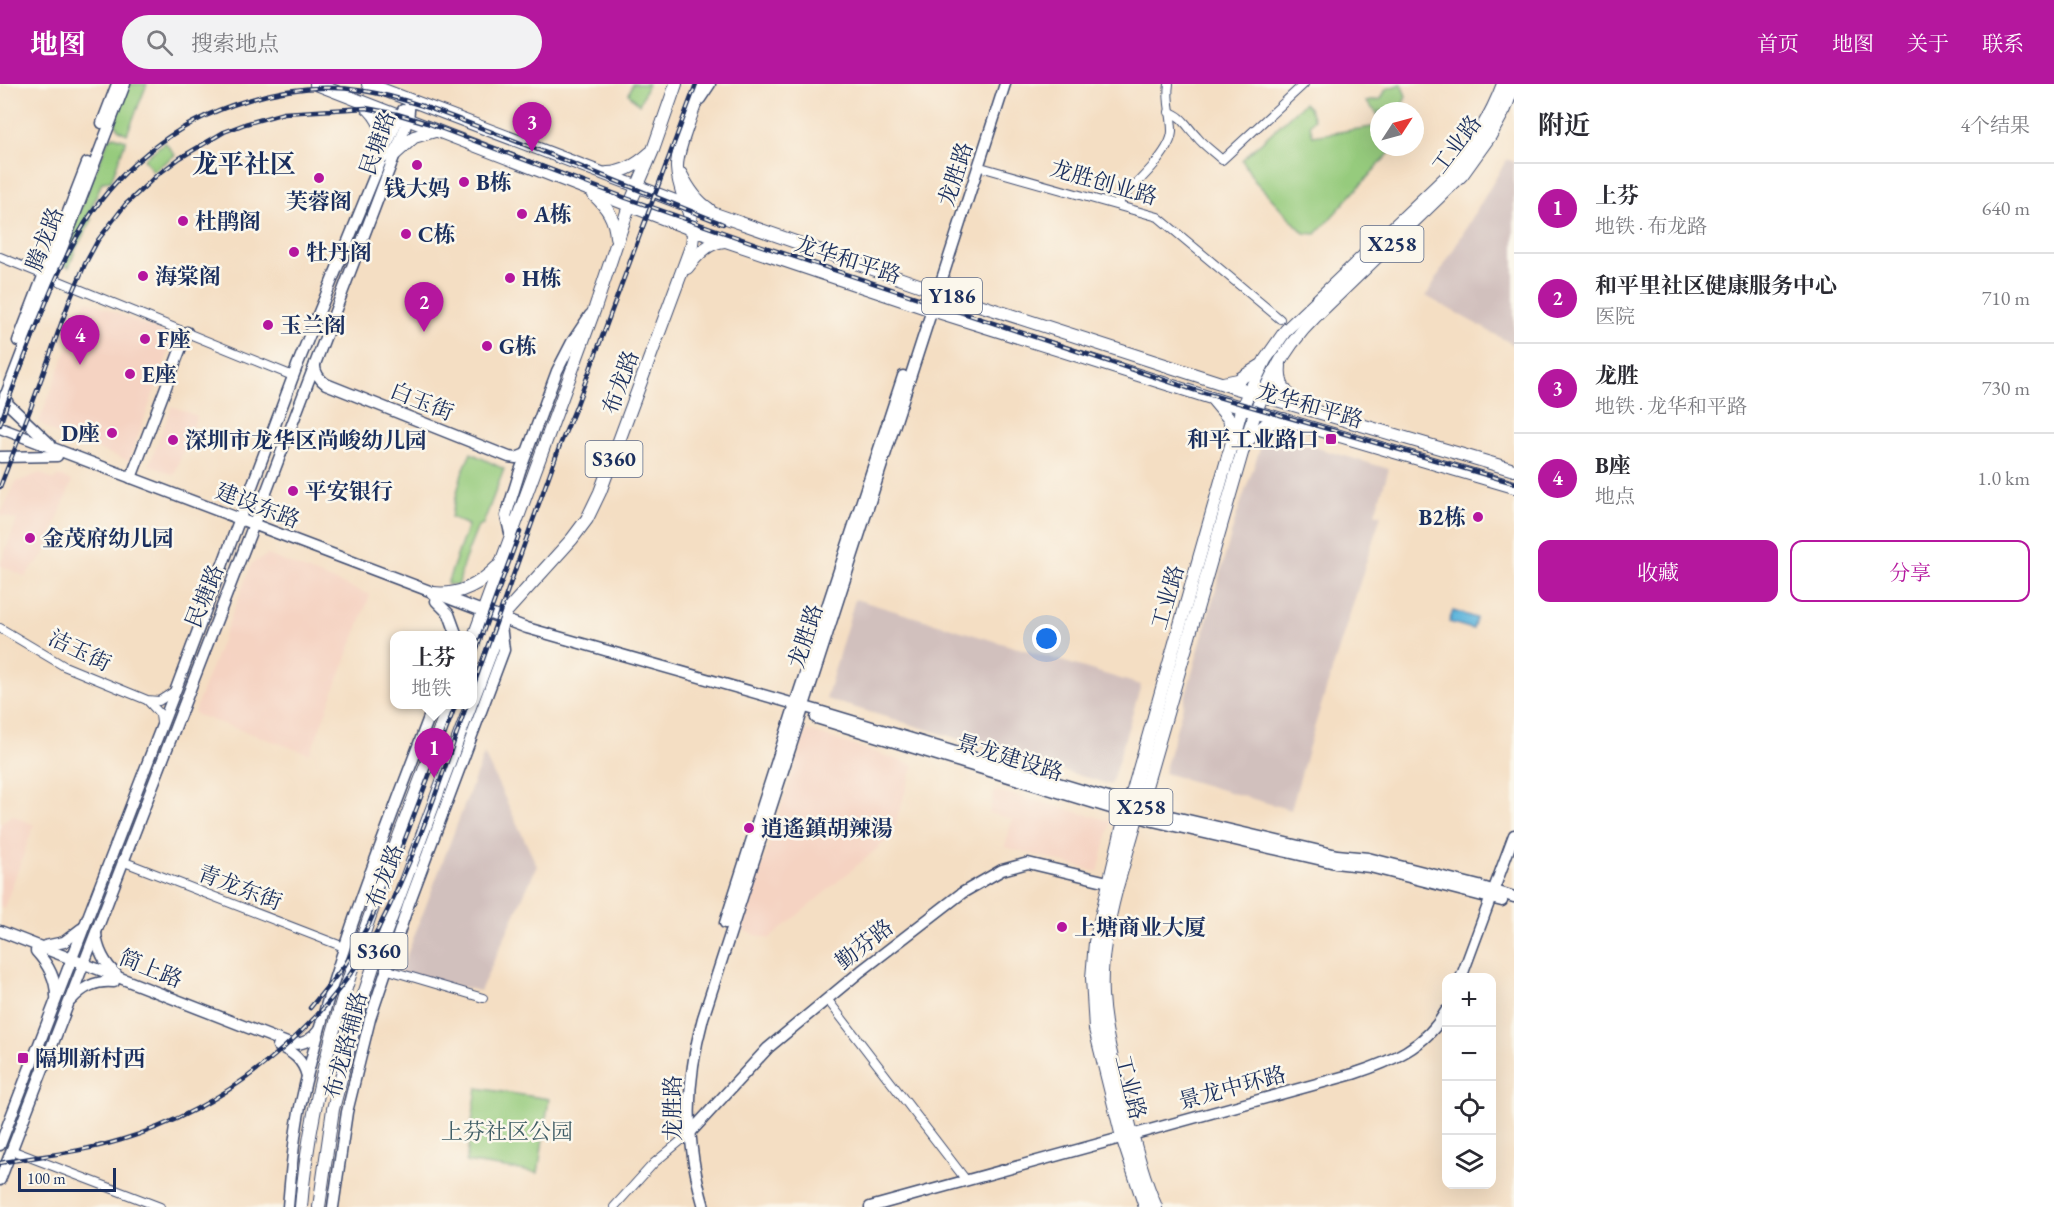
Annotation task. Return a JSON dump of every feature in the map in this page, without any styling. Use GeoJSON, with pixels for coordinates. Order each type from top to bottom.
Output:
{"type":"FeatureCollection","features":[{"type":"Feature","properties":{"kind":"main road","name":"腾龙路"},"geometry":{"type":"LineString","coordinates":[[0,410],[3,392],[117,84]]}},
{"type":"Feature","properties":{"kind":"main road","name":"腾龙路"},"geometry":{"type":"LineString","coordinates":[[47,275],[125,84]]}},
{"type":"Feature","properties":{"kind":"main road","name":"龙华和平路"},"geometry":{"type":"LineString","coordinates":[[316,84],[693,230],[1209,397],[1514,487]]}},
{"type":"Feature","properties":{"kind":"main road","name":"龙华和平路"},"geometry":{"type":"LineString","coordinates":[[369,84],[686,205],[715,213],[935,291],[1248,392],[1514,470]]}},
{"type":"Feature","properties":{"kind":"main road"},"geometry":{"type":"LineString","coordinates":[[476,631],[595,308],[629,206],[653,150],[676,84]]}},
{"type":"Feature","properties":{"kind":"main road","name":"布龙路"},"geometry":{"type":"LineString","coordinates":[[477,688],[510,606],[587,519],[614,459],[692,244],[693,230],[678,182],[677,167],[679,153],[702,84]]}},
{"type":"Feature","properties":{"kind":"main road"},"geometry":{"type":"LineString","coordinates":[[696,105],[710,84]]}},
{"type":"Feature","properties":{"kind":"main road","name":"龙胜路"},"geometry":{"type":"LineString","coordinates":[[935,291],[998,84]]}},
{"type":"Feature","properties":{"kind":"main road","name":"龙胜路"},"geometry":{"type":"LineString","coordinates":[[697,1207],[682,1111],[687,1052],[695,1017],[929,308],[981,167],[1005,84]]}},
{"type":"Feature","properties":{"kind":"main road","name":"工业路"},"geometry":{"type":"LineString","coordinates":[[1145,1207],[1127,1135],[1103,1010],[1102,982],[1109,918],[1134,811],[1242,407],[1285,323],[1453,170],[1486,123],[1503,84]]}},
{"type":"Feature","properties":{"kind":"main road","name":"工业路"},"geometry":{"type":"LineString","coordinates":[[1156,1207],[1127,1135],[1100,1049],[1092,997],[1095,942],[1108,882],[1134,811],[1244,446],[1262,396],[1284,355],[1310,322],[1462,175],[1490,136],[1505,109],[1514,85]]}},
{"type":"Feature","properties":{"kind":"main road","name":"民塘路"},"geometry":{"type":"LineString","coordinates":[[0,1145],[3,1130],[56,1002],[293,376],[389,155],[410,100]]}},
{"type":"Feature","properties":{"kind":"main road"},"geometry":{"type":"LineString","coordinates":[[359,101],[369,109],[383,132],[389,155],[414,137],[436,131]]}},
{"type":"Feature","properties":{"kind":"main road"},"geometry":{"type":"LineString","coordinates":[[602,173],[612,174],[628,168],[653,150]]}},
{"type":"Feature","properties":{"kind":"main road","name":"民塘路"},"geometry":{"type":"LineString","coordinates":[[0,1180],[315,364],[389,155]]}},
{"type":"Feature","properties":{"kind":"main road"},"geometry":{"type":"LineString","coordinates":[[677,167],[690,191],[702,204],[715,213]]}},
{"type":"Feature","properties":{"kind":"main road"},"geometry":{"type":"LineString","coordinates":[[586,189],[610,212],[616,230],[616,242]]}},
{"type":"Feature","properties":{"kind":"main road"},"geometry":{"type":"LineString","coordinates":[[681,274],[707,247],[726,241]]}},
{"type":"Feature","properties":{"kind":"main road"},"geometry":{"type":"LineString","coordinates":[[511,537],[506,516],[526,454],[564,356],[595,308]]}},
{"type":"Feature","properties":{"kind":"main road"},"geometry":{"type":"LineString","coordinates":[[131,478],[187,332]]}},
{"type":"Feature","properties":{"kind":"main road"},"geometry":{"type":"LineString","coordinates":[[1284,355],[1279,371],[1281,384],[1289,396],[1307,409]]}},
{"type":"Feature","properties":{"kind":"main road"},"geometry":{"type":"LineString","coordinates":[[1219,382],[1227,383],[1242,378],[1257,369],[1265,360]]}},
{"type":"Feature","properties":{"kind":"main road","name":"白玉街"},"geometry":{"type":"LineString","coordinates":[[315,364],[315,370],[326,384],[509,457],[516,458],[526,454]]}},
{"type":"Feature","properties":{"kind":"main road","name":"白玉街"},"geometry":{"type":"LineString","coordinates":[[303,395],[313,388],[323,389],[513,465],[520,471]]}},
{"type":"Feature","properties":{"kind":"main road"},"geometry":{"type":"LineString","coordinates":[[3,392],[8,404],[56,452]]}},
{"type":"Feature","properties":{"kind":"main road"},"geometry":{"type":"LineString","coordinates":[[1209,397],[1229,419],[1233,439]]}},
{"type":"Feature","properties":{"kind":"main road"},"geometry":{"type":"LineString","coordinates":[[1244,446],[1263,426],[1284,419]]}},
{"type":"Feature","properties":{"kind":"main road","name":"建设东路"},"geometry":{"type":"LineString","coordinates":[[0,428],[56,452],[502,622]]}},
{"type":"Feature","properties":{"kind":"main road","name":"建设东路"},"geometry":{"type":"LineString","coordinates":[[0,435],[131,478],[238,522]]}},
{"type":"Feature","properties":{"kind":"main road"},"geometry":{"type":"LineString","coordinates":[[0,457],[56,452]]}},
{"type":"Feature","properties":{"kind":"main road"},"geometry":{"type":"LineString","coordinates":[[1440,465],[1470,480],[1514,495]]}},
{"type":"Feature","properties":{"kind":"main road"},"geometry":{"type":"LineString","coordinates":[[435,597],[466,590],[490,574],[502,561]]}},
{"type":"Feature","properties":{"kind":"main road"},"geometry":{"type":"LineString","coordinates":[[435,597],[449,614],[455,631]]}},
{"type":"Feature","properties":{"kind":"main road"},"geometry":{"type":"LineString","coordinates":[[468,631],[482,615]]}},
{"type":"Feature","properties":{"kind":"main road","name":"景龙建设路"},"geometry":{"type":"LineString","coordinates":[[502,622],[526,635],[798,709],[1134,811],[1335,863],[1370,867],[1514,897]]}},
{"type":"Feature","properties":{"kind":"main road","name":"布龙路辅路"},"geometry":{"type":"LineString","coordinates":[[333,1207],[347,1112],[370,1019],[386,969],[504,650],[502,622]]}},
{"type":"Feature","properties":{"kind":"main road","name":"布龙路辅路"},"geometry":{"type":"LineString","coordinates":[[288,1207],[300,1109],[327,999],[370,875],[432,709]]}},
{"type":"Feature","properties":{"kind":"main road","name":"布龙路"},"geometry":{"type":"LineString","coordinates":[[301,1207],[310,1134],[321,1081],[353,964],[448,709]]}},
{"type":"Feature","properties":{"kind":"main road","name":"布龙路"},"geometry":{"type":"LineString","coordinates":[[319,1207],[333,1109],[358,1013],[374,963],[469,709]]}},
{"type":"Feature","properties":{"kind":"main road"},"geometry":{"type":"LineString","coordinates":[[1463,973],[1514,835]]}},
{"type":"Feature","properties":{"kind":"main road"},"geometry":{"type":"LineString","coordinates":[[370,875],[398,843]]}},
{"type":"Feature","properties":{"kind":"main road","name":"勤芬路"},"geometry":{"type":"LineString","coordinates":[[686,1136],[768,1048],[938,910],[980,882],[1002,870],[1028,863],[1108,882]]}},
{"type":"Feature","properties":{"kind":"main road","name":"景龙建设路"},"geometry":{"type":"LineString","coordinates":[[1492,894],[1514,904]]}},
{"type":"Feature","properties":{"kind":"main road"},"geometry":{"type":"LineString","coordinates":[[56,1002],[56,986],[37,948],[64,942],[78,932],[86,921]]}},
{"type":"Feature","properties":{"kind":"main road"},"geometry":{"type":"LineString","coordinates":[[67,1005],[90,985],[116,979],[100,952],[96,938],[97,927]]}},
{"type":"Feature","properties":{"kind":"main road","name":"简上路"},"geometry":{"type":"LineString","coordinates":[[0,931],[37,948],[286,1046]]}},
{"type":"Feature","properties":{"kind":"main road","name":"简上路"},"geometry":{"type":"LineString","coordinates":[[0,939],[37,948]]}},
{"type":"Feature","properties":{"kind":"main road","name":"景龙中环路"},"geometry":{"type":"LineString","coordinates":[[870,1207],[1353,1074],[1403,1054],[1423,1040],[1442,1018]]}},
{"type":"Feature","properties":{"kind":"main road"},"geometry":{"type":"LineString","coordinates":[[286,1046],[306,1042],[320,1030]]}},
{"type":"Feature","properties":{"kind":"main road"},"geometry":{"type":"LineString","coordinates":[[286,1046],[297,1058],[308,1077]]}},
{"type":"Feature","properties":{"kind":"main road","name":"龙胜路"},"geometry":{"type":"LineString","coordinates":[[686,1136],[704,1207]]}},
{"type":"Feature","properties":{"kind":"street"},"geometry":{"type":"LineString","coordinates":[[1116,204],[1168,147],[1172,130],[1167,101],[1169,84]]}},
{"type":"Feature","properties":{"kind":"street"},"geometry":{"type":"LineString","coordinates":[[1169,111],[1184,121],[1198,138],[1222,160],[1304,84]]}},
{"type":"Feature","properties":{"kind":"street","name":"龙胜创业路"},"geometry":{"type":"LineString","coordinates":[[981,167],[1160,218],[1285,323]]}},
{"type":"Feature","properties":{"kind":"street"},"geometry":{"type":"LineString","coordinates":[[0,257],[293,376]]}},
{"type":"Feature","properties":{"kind":"street","name":"洁玉街"},"geometry":{"type":"LineString","coordinates":[[0,628],[74,671],[147,700]]}},
{"type":"Feature","properties":{"kind":"street"},"geometry":{"type":"LineString","coordinates":[[147,700],[155,701],[165,698],[176,688]]}},
{"type":"Feature","properties":{"kind":"street"},"geometry":{"type":"LineString","coordinates":[[147,700],[160,714],[161,727]]}},
{"type":"Feature","properties":{"kind":"street","name":"青龙东街"},"geometry":{"type":"LineString","coordinates":[[122,861],[344,947]]}},
{"type":"Feature","properties":{"kind":"street"},"geometry":{"type":"LineString","coordinates":[[386,969],[483,998]]}},
{"type":"Feature","properties":{"kind":"street"},"geometry":{"type":"LineString","coordinates":[[827,999],[966,1180]]}},
{"type":"Feature","properties":{"kind":"street"},"geometry":{"type":"LineString","coordinates":[[614,1207],[654,1163],[686,1136]]}},
{"type":"Feature","properties":{"kind":"street"},"geometry":{"type":"LineString","coordinates":[[11,1150],[160,1207]]}},
{"type":"Feature","properties":{"kind":"shaded area"},"geometry":{"type":"Polygon","coordinates":[[[1507,159],[1514,162],[1514,345],[1426,296],[1507,159]]]}},
{"type":"Feature","properties":{"kind":"shaded area"},"geometry":{"type":"Polygon","coordinates":[[[86,300],[174,337],[129,461],[54,433],[39,422],[86,300]]]}},
{"type":"Feature","properties":{"kind":"shaded area","name":"深圳市龙华区尚峻幼儿园"},"geometry":{"type":"Polygon","coordinates":[[[172,406],[197,416],[174,475],[149,465],[172,406]]]}},
{"type":"Feature","properties":{"kind":"shaded area"},"geometry":{"type":"Polygon","coordinates":[[[1284,438],[1389,469],[1375,513],[1381,515],[1315,725],[1291,810],[1164,773],[1236,517],[1261,446],[1284,438]]]}},
{"type":"Feature","properties":{"kind":"shaded area","name":"金茂府幼儿园"},"geometry":{"type":"Polygon","coordinates":[[[40,473],[54,480],[59,476],[72,481],[44,555],[26,577],[0,565],[17,520],[0,515],[16,482],[40,473]]]}},
{"type":"Feature","properties":{"kind":"shaded area"},"geometry":{"type":"Polygon","coordinates":[[[268,555],[370,595],[310,754],[194,712],[252,563],[268,555]]]}},
{"type":"Feature","properties":{"kind":"shaded area"},"geometry":{"type":"Polygon","coordinates":[[[855,599],[1141,685],[1111,785],[826,699],[855,599]]]}},
{"type":"Feature","properties":{"kind":"shaded area"},"geometry":{"type":"Polygon","coordinates":[[[806,730],[914,765],[891,837],[769,939],[741,930],[806,730]]]}},
{"type":"Feature","properties":{"kind":"shaded area"},"geometry":{"type":"Polygon","coordinates":[[[484,754],[537,866],[480,991],[400,973],[484,754]]]}},
{"type":"Feature","properties":{"kind":"shaded area"},"geometry":{"type":"Polygon","coordinates":[[[995,790],[1111,821],[1098,872],[1005,847],[1012,819],[989,813],[995,790]]]}},
{"type":"Feature","properties":{"kind":"shaded area"},"geometry":{"type":"Polygon","coordinates":[[[12,815],[34,825],[4,908],[0,907],[0,824],[12,815]]]}},
{"type":"Feature","properties":{"kind":"green space"},"geometry":{"type":"Polygon","coordinates":[[[129,84],[147,84],[127,134],[119,130],[115,123],[129,84]]]}},
{"type":"Feature","properties":{"kind":"green space"},"geometry":{"type":"Polygon","coordinates":[[[632,84],[648,84],[639,105],[629,94],[632,84]]]}},
{"type":"Feature","properties":{"kind":"green space"},"geometry":{"type":"Polygon","coordinates":[[[1401,84],[1406,96],[1404,102],[1370,102],[1370,106],[1366,102],[1381,99],[1386,89],[1401,84]]]}},
{"type":"Feature","properties":{"kind":"green space"},"geometry":{"type":"Polygon","coordinates":[[[1304,103],[1314,119],[1310,125],[1313,136],[1370,127],[1370,156],[1387,156],[1316,234],[1304,233],[1254,180],[1242,160],[1304,103]]]}},
{"type":"Feature","properties":{"kind":"green space"},"geometry":{"type":"Polygon","coordinates":[[[114,136],[126,140],[111,181],[102,182],[88,216],[92,220],[76,248],[69,267],[59,263],[109,138],[114,136]]]}},
{"type":"Feature","properties":{"kind":"green space"},"geometry":{"type":"Polygon","coordinates":[[[165,142],[175,155],[153,171],[144,159],[165,142]]]}},
{"type":"Feature","properties":{"kind":"green space"},"geometry":{"type":"Polygon","coordinates":[[[471,453],[504,469],[483,524],[478,526],[463,564],[459,584],[449,585],[447,584],[468,525],[451,517],[462,473],[471,453]]]}},
{"type":"Feature","properties":{"kind":"green space","name":"上芬社区公园"},"geometry":{"type":"Polygon","coordinates":[[[477,1088],[549,1099],[538,1173],[466,1162],[477,1088]]]}},
{"type":"Feature","properties":{"kind":"water"},"geometry":{"type":"Polygon","coordinates":[[[1453,611],[1476,618],[1473,629],[1449,622],[1453,611]]]}},
{"type":"Feature","properties":{"kind":"railway"},"geometry":{"type":"LineString","coordinates":[[477,676],[560,445],[696,84]]}},
{"type":"Feature","properties":{"kind":"railway"},"geometry":{"type":"LineString","coordinates":[[0,425],[60,271],[78,235],[109,190],[148,152],[170,136],[219,110],[245,101],[289,91],[319,88],[349,89],[398,98],[525,145],[723,224]]}},
{"type":"Feature","properties":{"kind":"railway"},"geometry":{"type":"LineString","coordinates":[[0,487],[85,264],[98,240],[125,205],[156,176],[180,158],[224,132],[284,113],[366,108],[427,123],[759,245],[1194,390],[1514,483]]}},
{"type":"Feature","properties":{"kind":"railway"},"geometry":{"type":"LineString","coordinates":[[477,648],[520,532]]}},
{"type":"Feature","properties":{"kind":"railway"},"geometry":{"type":"LineString","coordinates":[[310,1008],[345,965],[369,924],[399,855],[454,709]]}},
{"type":"Feature","properties":{"kind":"railway"},"geometry":{"type":"LineString","coordinates":[[0,1163],[91,1148],[160,1126],[199,1107],[235,1085],[270,1060],[302,1031],[331,999],[356,965],[378,929],[416,847],[465,709]]}},
{"type":"Feature","properties":{"kind":"place","name":"龙胜"},"geometry":{"type":"Point","coordinates":[532,152]}},
{"type":"Feature","properties":{"kind":"place","name":"钱大妈"},"geometry":{"type":"Point","coordinates":[417,165]}},
{"type":"Feature","properties":{"kind":"place","name":"芙蓉阁"},"geometry":{"type":"Point","coordinates":[319,178]}},
{"type":"Feature","properties":{"kind":"place","name":"B栋"},"geometry":{"type":"Point","coordinates":[464,182]}},
{"type":"Feature","properties":{"kind":"place","name":"A栋"},"geometry":{"type":"Point","coordinates":[522,214]}},
{"type":"Feature","properties":{"kind":"place","name":"杜鹃阁"},"geometry":{"type":"Point","coordinates":[183,221]}},
{"type":"Feature","properties":{"kind":"place","name":"C栋"},"geometry":{"type":"Point","coordinates":[406,234]}},
{"type":"Feature","properties":{"kind":"place","name":"牡丹阁"},"geometry":{"type":"Point","coordinates":[294,252]}},
{"type":"Feature","properties":{"kind":"place","name":"海棠阁"},"geometry":{"type":"Point","coordinates":[143,276]}},
{"type":"Feature","properties":{"kind":"place","name":"H栋"},"geometry":{"type":"Point","coordinates":[510,278]}},
{"type":"Feature","properties":{"kind":"place","name":"玉兰阁"},"geometry":{"type":"Point","coordinates":[268,325]}},
{"type":"Feature","properties":{"kind":"place","name":"和平里社区健康服务中心"},"geometry":{"type":"Point","coordinates":[424,332]}},
{"type":"Feature","properties":{"kind":"place","name":"F座"},"geometry":{"type":"Point","coordinates":[145,339]}},
{"type":"Feature","properties":{"kind":"place","name":"G栋"},"geometry":{"type":"Point","coordinates":[487,346]}},
{"type":"Feature","properties":{"kind":"place","name":"B座"},"geometry":{"type":"Point","coordinates":[80,365]}},
{"type":"Feature","properties":{"kind":"place","name":"E座"},"geometry":{"type":"Point","coordinates":[130,374]}},
{"type":"Feature","properties":{"kind":"place","name":"D座"},"geometry":{"type":"Point","coordinates":[112,433]}},
{"type":"Feature","properties":{"kind":"place","name":"和平工业路口"},"geometry":{"type":"Point","coordinates":[1331,439]}},
{"type":"Feature","properties":{"kind":"place","name":"深圳市龙华区尚峻幼儿园"},"geometry":{"type":"Point","coordinates":[173,440]}},
{"type":"Feature","properties":{"kind":"place","name":"平安银行"},"geometry":{"type":"Point","coordinates":[293,491]}},
{"type":"Feature","properties":{"kind":"place","name":"B2栋"},"geometry":{"type":"Point","coordinates":[1478,517]}},
{"type":"Feature","properties":{"kind":"place","name":"金茂府幼儿园"},"geometry":{"type":"Point","coordinates":[30,538]}},
{"type":"Feature","properties":{"kind":"place","name":"上芬"},"geometry":{"type":"Point","coordinates":[434,778]}},
{"type":"Feature","properties":{"kind":"place","name":"逍遙鎮胡辣湯"},"geometry":{"type":"Point","coordinates":[749,828]}},
{"type":"Feature","properties":{"kind":"place","name":"上塘商业大厦"},"geometry":{"type":"Point","coordinates":[1062,927]}},
{"type":"Feature","properties":{"kind":"place","name":"隔圳新村西"},"geometry":{"type":"Point","coordinates":[23,1058]}},
{"type":"Feature","properties":{"kind":"district","name":"龙平社区"},"geometry":{"type":"Point","coordinates":[244,164]}}]}
